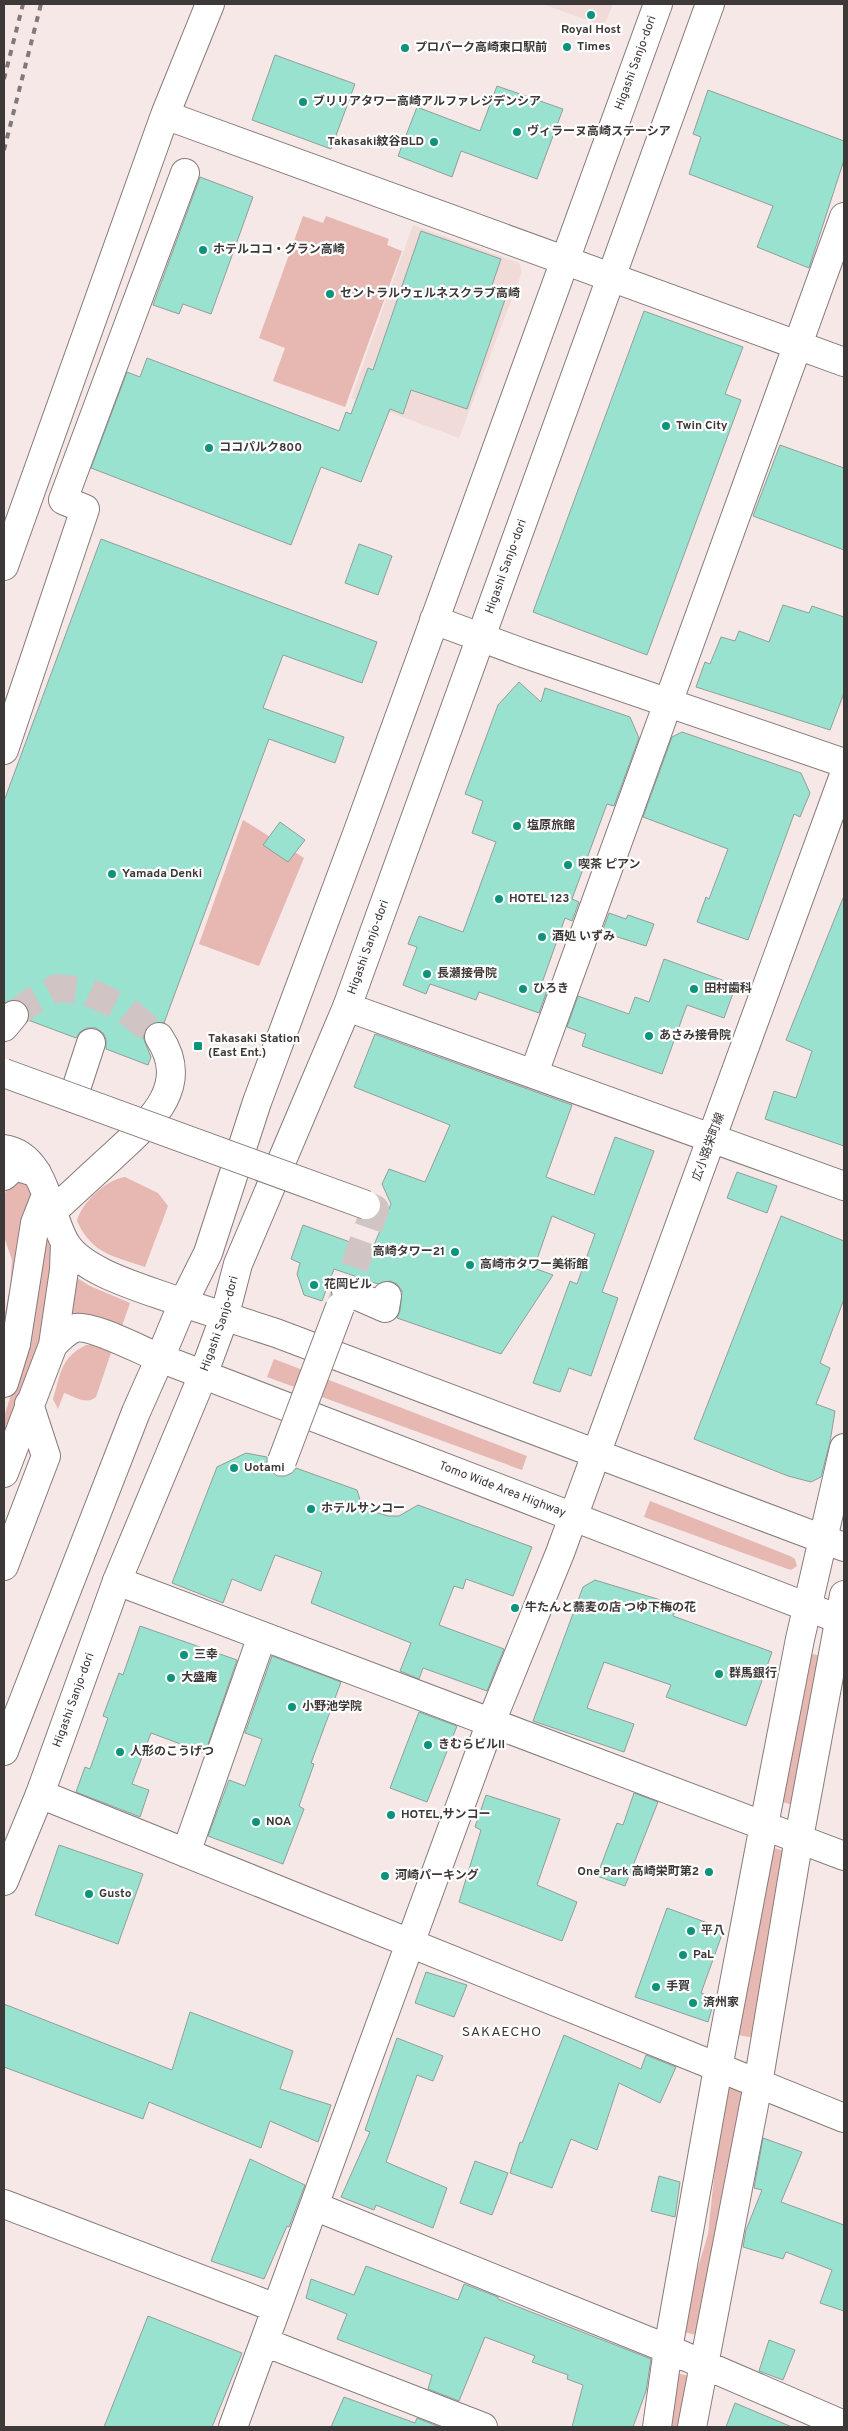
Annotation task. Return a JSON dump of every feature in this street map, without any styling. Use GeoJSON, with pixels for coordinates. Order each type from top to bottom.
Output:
{"type":"FeatureCollection","features":[{"type":"Feature","properties":{"kind":"main road"},"geometry":{"type":"LineString","coordinates":[[4,566],[165,115],[210,4]]}},
{"type":"Feature","properties":{"kind":"main road","name":"Higashi Sanjo-dori"},"geometry":{"type":"LineString","coordinates":[[4,1750],[132,1421],[183,1303],[208,1253],[257,1102],[658,4]]}},
{"type":"Feature","properties":{"kind":"main road","name":"Higashi Sanjo-dori"},"geometry":{"type":"LineString","coordinates":[[4,1881],[40,1794],[117,1581],[224,1318],[238,1264],[347,1007],[710,4]]}},
{"type":"Feature","properties":{"kind":"main road"},"geometry":{"type":"LineString","coordinates":[[165,115],[844,362]]}},
{"type":"Feature","properties":{"kind":"main road"},"geometry":{"type":"LineString","coordinates":[[4,750],[85,509],[63,500],[185,173]]}},
{"type":"Feature","properties":{"kind":"main road"},"geometry":{"type":"LineString","coordinates":[[534,1073],[844,217]]}},
{"type":"Feature","properties":{"kind":"main road"},"geometry":{"type":"LineString","coordinates":[[434,620],[844,763]]}},
{"type":"Feature","properties":{"kind":"main road","name":"広小路栄町線"},"geometry":{"type":"LineString","coordinates":[[233,2427],[491,1722],[572,1518],[713,1138],[844,775]]}},
{"type":"Feature","properties":{"kind":"main road"},"geometry":{"type":"LineString","coordinates":[[347,1007],[844,1186]]}},
{"type":"Feature","properties":{"kind":"main road"},"geometry":{"type":"LineString","coordinates":[[4,1383],[16,1344],[35,1223],[45,1193],[154,1117],[168,1091],[171,1072],[165,1046],[159,1037]]}},
{"type":"Feature","properties":{"kind":"main road"},"geometry":{"type":"LineString","coordinates":[[73,1098],[91,1043]]}},
{"type":"Feature","properties":{"kind":"main road"},"geometry":{"type":"LineString","coordinates":[[4,1073],[366,1205]]}},
{"type":"Feature","properties":{"kind":"main road"},"geometry":{"type":"LineString","coordinates":[[4,1149],[11,1150],[23,1157],[45,1193],[65,1243],[79,1260],[97,1270],[224,1318],[276,1333],[834,1543]]}},
{"type":"Feature","properties":{"kind":"main road"},"geometry":{"type":"LineString","coordinates":[[4,1176],[15,1166],[45,1193]]}},
{"type":"Feature","properties":{"kind":"main road"},"geometry":{"type":"LineString","coordinates":[[4,1473],[29,1404],[47,1365],[53,1345],[64,1270],[65,1243]]}},
{"type":"Feature","properties":{"kind":"main road"},"geometry":{"type":"LineString","coordinates":[[282,1461],[343,1299],[385,1308],[387,1296]]}},
{"type":"Feature","properties":{"kind":"main road","name":"Tomo Wide Area Highway"},"geometry":{"type":"LineString","coordinates":[[53,1345],[64,1334],[75,1328],[92,1329],[202,1375],[808,1608],[843,1612]]}},
{"type":"Feature","properties":{"kind":"main road"},"geometry":{"type":"LineString","coordinates":[[4,1566],[46,1456],[29,1404]]}},
{"type":"Feature","properties":{"kind":"main road"},"geometry":{"type":"LineString","coordinates":[[657,2427],[668,2349],[764,1825],[808,1608],[834,1543],[844,1448]]}},
{"type":"Feature","properties":{"kind":"main road"},"geometry":{"type":"LineString","coordinates":[[117,1581],[844,1856]]}},
{"type":"Feature","properties":{"kind":"main road"},"geometry":{"type":"LineString","coordinates":[[692,2427],[758,2084],[799,1838],[843,1612]]}},
{"type":"Feature","properties":{"kind":"main road"},"geometry":{"type":"LineString","coordinates":[[186,1853],[262,1636]]}},
{"type":"Feature","properties":{"kind":"main road"},"geometry":{"type":"LineString","coordinates":[[40,1794],[844,2118]]}},
{"type":"Feature","properties":{"kind":"main road"},"geometry":{"type":"LineString","coordinates":[[4,2204],[276,2308]]}},
{"type":"Feature","properties":{"kind":"main road"},"geometry":{"type":"LineString","coordinates":[[314,2206],[668,2349],[703,2366],[844,2425]]}},
{"type":"Feature","properties":{"kind":"main road"},"geometry":{"type":"LineString","coordinates":[[264,2342],[483,2427]]}},
{"type":"Feature","properties":{"kind":"shaded area","name":"Royal Host"},"geometry":{"type":"Polygon","coordinates":[[[542,4],[613,4],[604,26],[542,4]]]}},
{"type":"Feature","properties":{"kind":"shaded area","name":"セントラルウェルネスクラブ高崎"},"geometry":{"type":"Polygon","coordinates":[[[303,216],[323,223],[326,216],[389,239],[387,245],[402,251],[345,407],[273,381],[285,348],[259,338],[303,216]]]}},
{"type":"Feature","properties":{"kind":"shaded area"},"geometry":{"type":"Polygon","coordinates":[[[413,225],[519,263],[522,272],[459,438],[351,398],[413,225]]]}},
{"type":"Feature","properties":{"kind":"shaded area"},"geometry":{"type":"Polygon","coordinates":[[[243,820],[304,858],[259,966],[199,944],[243,820]]]}},
{"type":"Feature","properties":{"kind":"shaded area"},"geometry":{"type":"Polygon","coordinates":[[[125,1177],[158,1193],[168,1206],[145,1267],[113,1256],[97,1247],[89,1241],[77,1221],[79,1214],[96,1193],[110,1182],[125,1177]]]}},
{"type":"Feature","properties":{"kind":"shaded area"},"geometry":{"type":"Polygon","coordinates":[[[19,1180],[28,1182],[32,1188],[30,1199],[22,1215],[22,1232],[4,1347],[4,1319],[10,1287],[12,1260],[4,1237],[4,1195],[10,1184],[19,1180]]]}},
{"type":"Feature","properties":{"kind":"shaded area"},"geometry":{"type":"Polygon","coordinates":[[[44,1232],[56,1256],[43,1336],[4,1440],[4,1417],[20,1367],[44,1232]]]}},
{"type":"Feature","properties":{"kind":"shaded area"},"geometry":{"type":"Polygon","coordinates":[[[74,1276],[90,1286],[130,1303],[122,1326],[91,1315],[68,1320],[74,1276]]]}},
{"type":"Feature","properties":{"kind":"shaded area"},"geometry":{"type":"Polygon","coordinates":[[[86,1345],[99,1345],[112,1350],[96,1397],[84,1400],[64,1393],[58,1409],[53,1399],[60,1374],[71,1355],[86,1345]]]}},
{"type":"Feature","properties":{"kind":"shaded area"},"geometry":{"type":"Polygon","coordinates":[[[274,1359],[527,1456],[522,1470],[267,1377],[274,1359]]]}},
{"type":"Feature","properties":{"kind":"shaded area"},"geometry":{"type":"Polygon","coordinates":[[[650,1501],[790,1556],[795,1559],[797,1566],[791,1570],[644,1517],[650,1501]]]}},
{"type":"Feature","properties":{"kind":"shaded area"},"geometry":{"type":"Polygon","coordinates":[[[808,1653],[821,1656],[793,1805],[782,1802],[808,1653]]]}},
{"type":"Feature","properties":{"kind":"shaded area"},"geometry":{"type":"Polygon","coordinates":[[[767,1846],[788,1852],[755,2038],[732,2034],[767,1846]]]}},
{"type":"Feature","properties":{"kind":"shaded area"},"geometry":{"type":"Polygon","coordinates":[[[724,2084],[745,2091],[701,2336],[679,2331],[708,2234],[724,2084]]]}},
{"type":"Feature","properties":{"kind":"shaded area"},"geometry":{"type":"Polygon","coordinates":[[[673,2372],[693,2377],[685,2427],[664,2427],[673,2372]]]}},
{"type":"Feature","properties":{"kind":"building","name":"ブリリアタワー高崎アルファレジデンシア"},"geometry":{"type":"Polygon","coordinates":[[[275,55],[355,84],[331,149],[252,120],[275,55]]]}},
{"type":"Feature","properties":{"kind":"building","name":"ヴィラーヌ高崎ステーシア"},"geometry":{"type":"Polygon","coordinates":[[[497,86],[563,109],[537,179],[461,151],[452,177],[398,156],[417,107],[480,131],[497,86]]]}},
{"type":"Feature","properties":{"kind":"building"},"geometry":{"type":"Polygon","coordinates":[[[708,90],[844,141],[844,160],[809,268],[757,247],[773,206],[689,174],[701,137],[693,134],[708,90]]]}},
{"type":"Feature","properties":{"kind":"building","name":"ホテルココ・グラン高崎"},"geometry":{"type":"Polygon","coordinates":[[[200,177],[253,197],[211,314],[183,304],[179,314],[153,305],[200,177]]]}},
{"type":"Feature","properties":{"kind":"building"},"geometry":{"type":"Polygon","coordinates":[[[421,231],[501,259],[492,285],[508,291],[467,409],[411,390],[403,414],[390,409],[361,482],[321,467],[291,545],[91,468],[127,372],[140,377],[147,358],[339,431],[346,412],[351,414],[368,368],[373,370],[421,231]]]}},
{"type":"Feature","properties":{"kind":"building"},"geometry":{"type":"Polygon","coordinates":[[[644,311],[743,347],[725,394],[741,400],[647,655],[533,612],[644,311]]]}},
{"type":"Feature","properties":{"kind":"building"},"geometry":{"type":"Polygon","coordinates":[[[780,445],[844,468],[844,550],[753,516],[780,445]]]}},
{"type":"Feature","properties":{"kind":"building","name":"Yamada Denki"},"geometry":{"type":"Polygon","coordinates":[[[101,539],[377,642],[362,683],[283,655],[263,708],[344,737],[335,763],[269,739],[164,1023],[152,1023],[146,1029],[143,1037],[151,1057],[148,1065],[106,1049],[106,1039],[103,1033],[96,1028],[87,1028],[80,1032],[76,1038],[28,1020],[29,1010],[24,1003],[16,1000],[4,1004],[4,801],[101,539]]]}},
{"type":"Feature","properties":{"kind":"building"},"geometry":{"type":"Polygon","coordinates":[[[359,544],[392,556],[378,595],[345,583],[359,544]]]}},
{"type":"Feature","properties":{"kind":"building"},"geometry":{"type":"Polygon","coordinates":[[[783,605],[809,613],[812,606],[844,617],[844,693],[830,730],[696,687],[705,662],[710,664],[721,637],[735,641],[739,631],[769,642],[783,605]]]}},
{"type":"Feature","properties":{"kind":"building"},"geometry":{"type":"Polygon","coordinates":[[[519,682],[541,702],[545,688],[630,717],[639,738],[614,806],[607,804],[572,899],[579,902],[572,921],[565,918],[542,983],[549,985],[539,1013],[479,992],[476,1000],[430,984],[426,994],[403,985],[417,947],[408,944],[419,916],[463,932],[496,842],[472,833],[483,801],[465,794],[498,705],[519,682]]]}},
{"type":"Feature","properties":{"kind":"building"},"geometry":{"type":"Polygon","coordinates":[[[682,732],[801,773],[810,793],[800,817],[794,814],[748,940],[697,922],[706,897],[709,899],[728,849],[643,817],[672,737],[682,732]]]}},
{"type":"Feature","properties":{"kind":"building"},"geometry":{"type":"Polygon","coordinates":[[[280,822],[305,840],[288,862],[263,845],[280,822]]]}},
{"type":"Feature","properties":{"kind":"building"},"geometry":{"type":"Polygon","coordinates":[[[843,898],[844,1146],[765,1119],[774,1091],[796,1098],[812,1051],[786,1040],[843,898]]]}},
{"type":"Feature","properties":{"kind":"building"},"geometry":{"type":"Polygon","coordinates":[[[609,913],[626,919],[628,915],[654,924],[646,946],[602,932],[609,913]]]}},
{"type":"Feature","properties":{"kind":"building"},"geometry":{"type":"Polygon","coordinates":[[[664,959],[736,985],[724,1018],[687,1005],[662,1074],[582,1046],[586,1034],[567,1027],[578,996],[629,1014],[635,997],[649,1002],[664,959]]]}},
{"type":"Feature","properties":{"kind":"building"},"geometry":{"type":"Polygon","coordinates":[[[375,1034],[572,1105],[546,1177],[594,1195],[615,1137],[654,1151],[602,1292],[618,1298],[591,1376],[569,1368],[560,1392],[533,1383],[570,1281],[577,1284],[595,1234],[552,1216],[534,1268],[553,1275],[501,1354],[397,1318],[400,1311],[402,1291],[397,1284],[390,1281],[378,1284],[334,1269],[322,1301],[304,1295],[297,1274],[300,1263],[291,1259],[303,1225],[372,1250],[391,1204],[382,1184],[389,1169],[425,1182],[450,1125],[354,1087],[375,1034]]]}},
{"type":"Feature","properties":{"kind":"building"},"geometry":{"type":"Polygon","coordinates":[[[737,1172],[777,1186],[767,1213],[727,1198],[737,1172]]]}},
{"type":"Feature","properties":{"kind":"building"},"geometry":{"type":"Polygon","coordinates":[[[781,1216],[844,1241],[844,1299],[820,1363],[830,1368],[816,1404],[835,1411],[830,1442],[821,1477],[811,1482],[788,1476],[694,1439],[781,1216]]]}},
{"type":"Feature","properties":{"kind":"building"},"geometry":{"type":"Polygon","coordinates":[[[246,1453],[267,1457],[267,1464],[270,1470],[277,1476],[285,1476],[292,1473],[296,1468],[357,1490],[361,1503],[378,1513],[388,1516],[399,1516],[418,1505],[532,1547],[513,1596],[466,1579],[463,1589],[454,1586],[439,1625],[504,1649],[487,1691],[423,1668],[419,1679],[400,1671],[411,1643],[311,1603],[322,1572],[275,1555],[261,1591],[232,1579],[223,1603],[172,1583],[217,1467],[246,1453]]]}},
{"type":"Feature","properties":{"kind":"building"},"geometry":{"type":"Polygon","coordinates":[[[595,1580],[677,1605],[673,1616],[772,1652],[746,1726],[666,1697],[671,1685],[604,1662],[587,1708],[634,1724],[624,1752],[533,1721],[583,1587],[595,1580]]]}},
{"type":"Feature","properties":{"kind":"building"},"geometry":{"type":"Polygon","coordinates":[[[140,1626],[237,1660],[205,1753],[151,1733],[132,1784],[149,1790],[140,1817],[76,1792],[85,1767],[90,1769],[108,1718],[103,1716],[119,1673],[123,1675],[140,1626]]]}},
{"type":"Feature","properties":{"kind":"building"},"geometry":{"type":"Polygon","coordinates":[[[272,1656],[341,1682],[311,1763],[314,1764],[299,1806],[304,1809],[283,1864],[208,1836],[229,1780],[245,1786],[262,1739],[245,1733],[272,1656]]]}},
{"type":"Feature","properties":{"kind":"building","name":"きむらビルII"},"geometry":{"type":"Polygon","coordinates":[[[419,1712],[457,1726],[427,1802],[390,1788],[419,1712]]]}},
{"type":"Feature","properties":{"kind":"building"},"geometry":{"type":"Polygon","coordinates":[[[634,1793],[658,1802],[625,1886],[597,1876],[617,1823],[623,1825],[634,1793]]]}},
{"type":"Feature","properties":{"kind":"building"},"geometry":{"type":"Polygon","coordinates":[[[486,1795],[560,1819],[537,1885],[577,1902],[562,1941],[459,1902],[481,1830],[475,1827],[486,1795]]]}},
{"type":"Feature","properties":{"kind":"building","name":"Gusto"},"geometry":{"type":"Polygon","coordinates":[[[59,1845],[143,1874],[118,1944],[35,1915],[59,1845]]]}},
{"type":"Feature","properties":{"kind":"building"},"geometry":{"type":"Polygon","coordinates":[[[667,1908],[724,1929],[701,1993],[715,1998],[708,2022],[635,1997],[667,1908]]]}},
{"type":"Feature","properties":{"kind":"building"},"geometry":{"type":"Polygon","coordinates":[[[426,1972],[467,1985],[454,2017],[415,2003],[426,1972]]]}},
{"type":"Feature","properties":{"kind":"building"},"geometry":{"type":"Polygon","coordinates":[[[4,2004],[172,2070],[190,2012],[293,2051],[280,2089],[331,2105],[318,2142],[270,2121],[261,2148],[149,2102],[143,2119],[4,2067],[4,2004]]]}},
{"type":"Feature","properties":{"kind":"building"},"geometry":{"type":"Polygon","coordinates":[[[564,2035],[641,2069],[646,2055],[676,2067],[660,2103],[619,2083],[597,2150],[571,2139],[552,2188],[510,2173],[520,2142],[522,2143],[564,2035]]]}},
{"type":"Feature","properties":{"kind":"building"},"geometry":{"type":"Polygon","coordinates":[[[397,2038],[443,2056],[433,2081],[417,2075],[386,2162],[447,2188],[433,2228],[376,2205],[374,2210],[341,2197],[370,2132],[365,2130],[397,2038]]]}},
{"type":"Feature","properties":{"kind":"building"},"geometry":{"type":"Polygon","coordinates":[[[763,2138],[802,2152],[781,2202],[844,2225],[844,2311],[820,2303],[832,2270],[786,2252],[783,2259],[743,2247],[746,2230],[762,2190],[754,2188],[763,2138]]]}},
{"type":"Feature","properties":{"kind":"building"},"geometry":{"type":"Polygon","coordinates":[[[250,2159],[305,2185],[289,2227],[287,2226],[264,2279],[211,2261],[250,2159]]]}},
{"type":"Feature","properties":{"kind":"building"},"geometry":{"type":"Polygon","coordinates":[[[475,2161],[508,2173],[492,2215],[460,2203],[475,2161]]]}},
{"type":"Feature","properties":{"kind":"building"},"geometry":{"type":"Polygon","coordinates":[[[659,2176],[680,2182],[675,2217],[651,2211],[659,2176]]]}},
{"type":"Feature","properties":{"kind":"building"},"geometry":{"type":"Polygon","coordinates":[[[366,2266],[458,2300],[464,2284],[651,2359],[646,2391],[633,2427],[572,2427],[583,2385],[567,2379],[568,2375],[532,2362],[535,2356],[485,2337],[459,2401],[428,2389],[432,2375],[337,2339],[347,2314],[306,2298],[311,2279],[354,2295],[366,2266]]]}},
{"type":"Feature","properties":{"kind":"building"},"geometry":{"type":"Polygon","coordinates":[[[148,2316],[242,2353],[212,2427],[104,2427],[148,2316]]]}},
{"type":"Feature","properties":{"kind":"building"},"geometry":{"type":"Polygon","coordinates":[[[769,2340],[795,2350],[783,2380],[759,2371],[769,2340]]]}},
{"type":"Feature","properties":{"kind":"building"},"geometry":{"type":"Polygon","coordinates":[[[344,2397],[415,2423],[417,2418],[440,2427],[331,2427],[344,2397]]]}},
{"type":"Feature","properties":{"kind":"building"},"geometry":{"type":"Polygon","coordinates":[[[735,2403],[792,2427],[726,2427],[735,2403]]]}},
{"type":"Feature","properties":{"kind":"tunnel"},"geometry":{"type":"LineString","coordinates":[[14,1015],[31,1002],[57,988],[87,991],[125,1009],[159,1037]]}},
{"type":"Feature","properties":{"kind":"tunnel"},"geometry":{"type":"LineString","coordinates":[[340,1307],[375,1209],[366,1205]]}},
{"type":"Feature","properties":{"kind":"railway"},"geometry":{"type":"LineString","coordinates":[[4,79],[23,4]]}},
{"type":"Feature","properties":{"kind":"railway"},"geometry":{"type":"LineString","coordinates":[[4,150],[41,4]]}},
{"type":"Feature","properties":{"kind":"place","name":"Royal Host"},"geometry":{"type":"Point","coordinates":[591,15]}},
{"type":"Feature","properties":{"kind":"place","name":"Times"},"geometry":{"type":"Point","coordinates":[567,47]}},
{"type":"Feature","properties":{"kind":"place","name":"プロパーク高崎東口駅前"},"geometry":{"type":"Point","coordinates":[405,48]}},
{"type":"Feature","properties":{"kind":"place","name":"ブリリアタワー高崎アルファレジデンシア"},"geometry":{"type":"Point","coordinates":[303,102]}},
{"type":"Feature","properties":{"kind":"place","name":"ヴィラーヌ高崎ステーシア"},"geometry":{"type":"Point","coordinates":[517,132]}},
{"type":"Feature","properties":{"kind":"place","name":"Takasaki紋谷BLD"},"geometry":{"type":"Point","coordinates":[434,142]}},
{"type":"Feature","properties":{"kind":"place","name":"ホテルココ・グラン高崎"},"geometry":{"type":"Point","coordinates":[203,250]}},
{"type":"Feature","properties":{"kind":"place","name":"セントラルウェルネスクラブ高崎"},"geometry":{"type":"Point","coordinates":[330,294]}},
{"type":"Feature","properties":{"kind":"place","name":"Twin City"},"geometry":{"type":"Point","coordinates":[666,426]}},
{"type":"Feature","properties":{"kind":"place","name":"ココパルク800"},"geometry":{"type":"Point","coordinates":[209,448]}},
{"type":"Feature","properties":{"kind":"place","name":"塩原旅館"},"geometry":{"type":"Point","coordinates":[517,826]}},
{"type":"Feature","properties":{"kind":"place","name":"喫茶 ピアン"},"geometry":{"type":"Point","coordinates":[568,865]}},
{"type":"Feature","properties":{"kind":"place","name":"Yamada Denki"},"geometry":{"type":"Point","coordinates":[112,874]}},
{"type":"Feature","properties":{"kind":"place","name":"HOTEL 123"},"geometry":{"type":"Point","coordinates":[499,899]}},
{"type":"Feature","properties":{"kind":"place","name":"酒処 いずみ"},"geometry":{"type":"Point","coordinates":[542,937]}},
{"type":"Feature","properties":{"kind":"place","name":"長瀬接骨院"},"geometry":{"type":"Point","coordinates":[427,974]}},
{"type":"Feature","properties":{"kind":"place","name":"ひろき"},"geometry":{"type":"Point","coordinates":[523,989]}},
{"type":"Feature","properties":{"kind":"place","name":"田村歯科"},"geometry":{"type":"Point","coordinates":[694,989]}},
{"type":"Feature","properties":{"kind":"place","name":"あさみ接骨院"},"geometry":{"type":"Point","coordinates":[649,1036]}},
{"type":"Feature","properties":{"kind":"place","name":"Takasaki Station (East Ent.)"},"geometry":{"type":"Point","coordinates":[198,1046]}},
{"type":"Feature","properties":{"kind":"place","name":"高崎タワー21"},"geometry":{"type":"Point","coordinates":[455,1252]}},
{"type":"Feature","properties":{"kind":"place","name":"高崎市タワー美術館"},"geometry":{"type":"Point","coordinates":[470,1265]}},
{"type":"Feature","properties":{"kind":"place","name":"花岡ビル"},"geometry":{"type":"Point","coordinates":[314,1285]}},
{"type":"Feature","properties":{"kind":"place","name":"Uotami"},"geometry":{"type":"Point","coordinates":[234,1468]}},
{"type":"Feature","properties":{"kind":"place","name":"ホテルサンコー"},"geometry":{"type":"Point","coordinates":[311,1509]}},
{"type":"Feature","properties":{"kind":"place","name":"牛たんと蕎麦の店 つゆ下梅の花"},"geometry":{"type":"Point","coordinates":[515,1608]}},
{"type":"Feature","properties":{"kind":"place","name":"三幸"},"geometry":{"type":"Point","coordinates":[184,1655]}},
{"type":"Feature","properties":{"kind":"place","name":"群馬銀行"},"geometry":{"type":"Point","coordinates":[719,1674]}},
{"type":"Feature","properties":{"kind":"place","name":"大盛庵"},"geometry":{"type":"Point","coordinates":[171,1678]}},
{"type":"Feature","properties":{"kind":"place","name":"小野池学院"},"geometry":{"type":"Point","coordinates":[292,1707]}},
{"type":"Feature","properties":{"kind":"place","name":"きむらビルII"},"geometry":{"type":"Point","coordinates":[428,1745]}},
{"type":"Feature","properties":{"kind":"place","name":"人形のこうげつ"},"geometry":{"type":"Point","coordinates":[120,1752]}},
{"type":"Feature","properties":{"kind":"place","name":"HOTEL,サンコー"},"geometry":{"type":"Point","coordinates":[391,1815]}},
{"type":"Feature","properties":{"kind":"place","name":"NOA"},"geometry":{"type":"Point","coordinates":[256,1822]}},
{"type":"Feature","properties":{"kind":"place","name":"One Park 高崎栄町第2"},"geometry":{"type":"Point","coordinates":[709,1872]}},
{"type":"Feature","properties":{"kind":"place","name":"河崎パーキング"},"geometry":{"type":"Point","coordinates":[385,1876]}},
{"type":"Feature","properties":{"kind":"place","name":"Gusto"},"geometry":{"type":"Point","coordinates":[89,1894]}},
{"type":"Feature","properties":{"kind":"place","name":"平八"},"geometry":{"type":"Point","coordinates":[691,1931]}},
{"type":"Feature","properties":{"kind":"place","name":"PaL"},"geometry":{"type":"Point","coordinates":[683,1955]}},
{"type":"Feature","properties":{"kind":"place","name":"手賀"},"geometry":{"type":"Point","coordinates":[656,1987]}},
{"type":"Feature","properties":{"kind":"place","name":"済州家"},"geometry":{"type":"Point","coordinates":[693,2003]}},
{"type":"Feature","properties":{"kind":"district","name":"SAKAECHO"},"geometry":{"type":"Point","coordinates":[502,2032]}}]}
